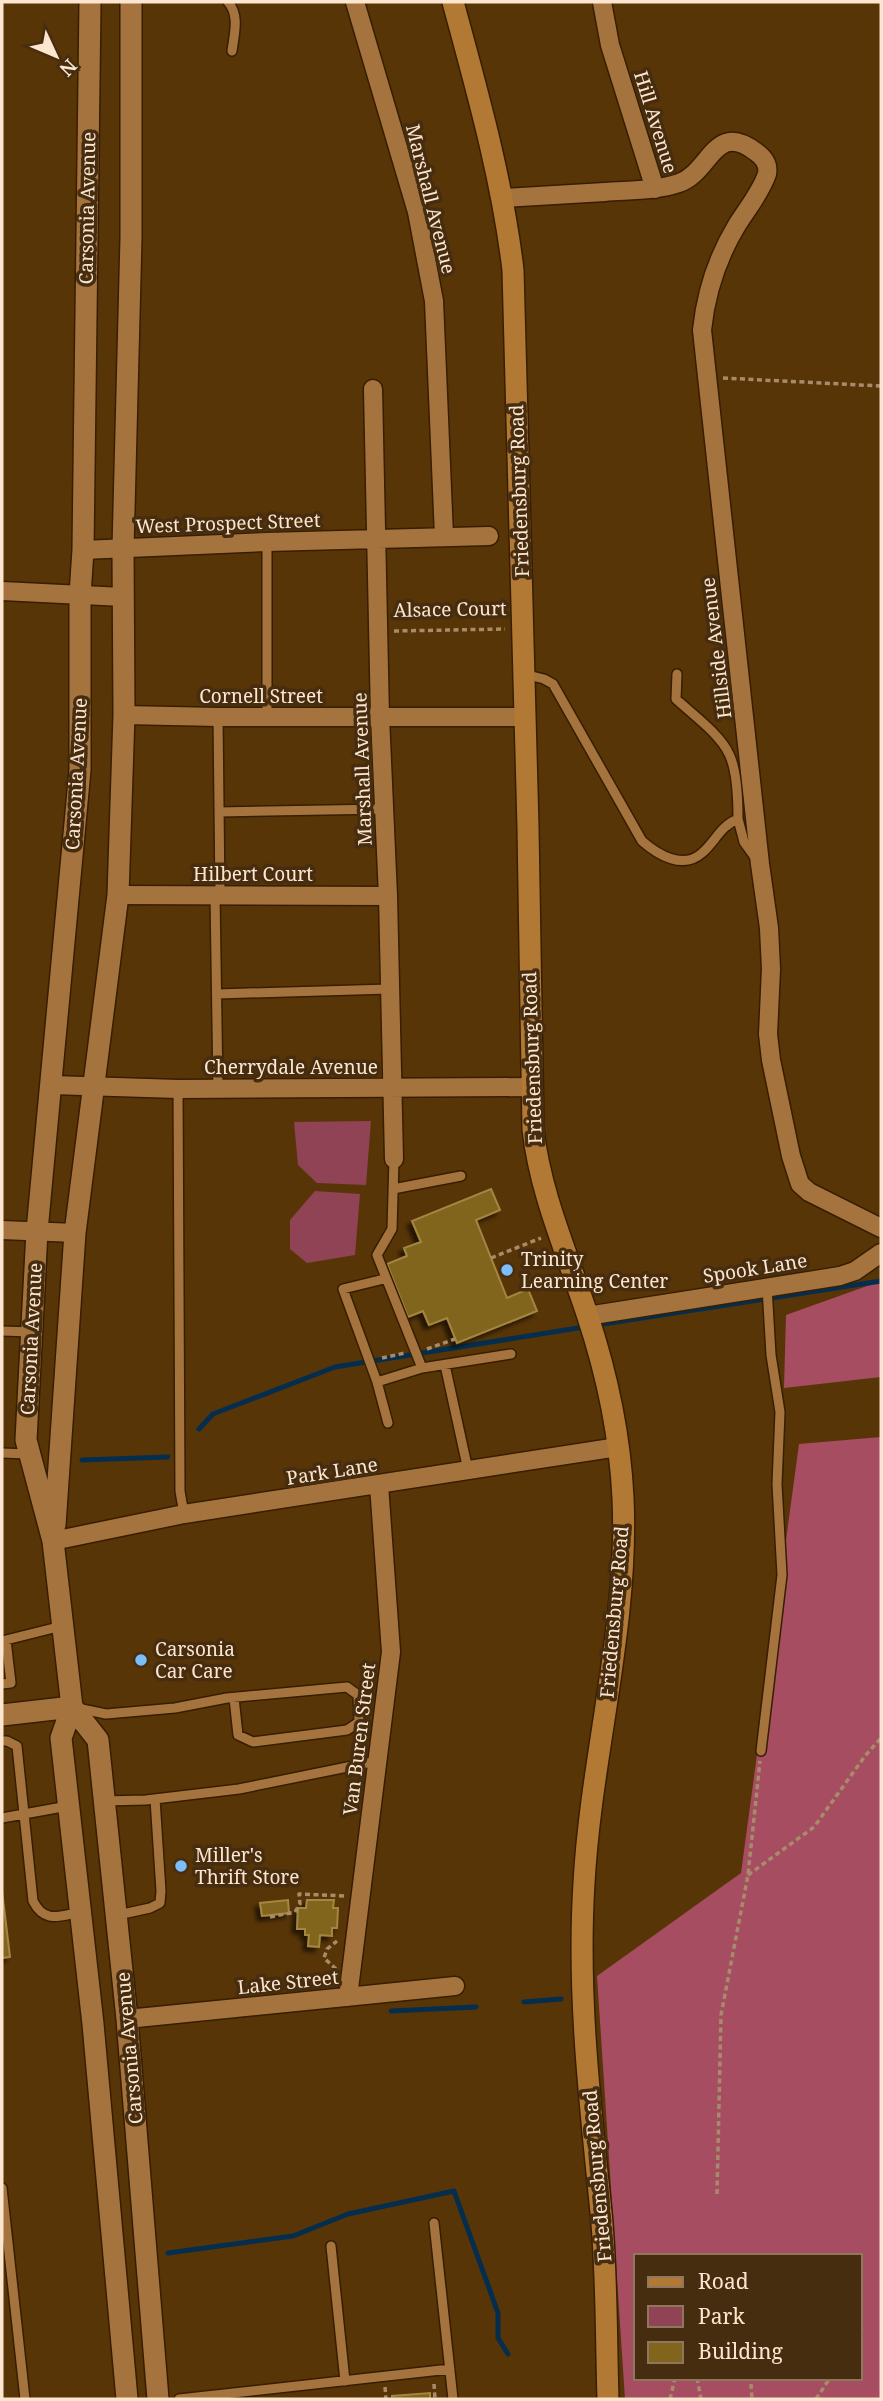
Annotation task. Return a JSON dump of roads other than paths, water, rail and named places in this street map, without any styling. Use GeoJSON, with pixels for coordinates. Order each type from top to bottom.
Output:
{"type":"FeatureCollection","features":[{"type":"Feature","properties":{"kind":"main road","name":"Friedensburg Road"},"geometry":{"type":"LineString","coordinates":[[453,2],[503,198],[513,270],[528,827],[531,1087],[537,1162],[608,1383],[623,1498],[623,1546],[618,1609],[584,1881],[581,1962],[584,2030],[602,2227],[608,2399]]}},
{"type":"Feature","properties":{"kind":"street","name":"Carsonia Avenue"},"geometry":{"type":"LineString","coordinates":[[90,2],[83,550],[80,595],[80,771],[37,1231],[26,1440],[53,1541],[72,1707],[61,1738],[94,2038],[127,2399]]}},
{"type":"Feature","properties":{"kind":"street","name":"Carsonia Avenue"},"geometry":{"type":"LineString","coordinates":[[53,1541],[75,1233],[118,895],[124,715],[123,548],[131,238],[131,2]]}},
{"type":"Feature","properties":{"kind":"street","name":"Marshall Avenue"},"geometry":{"type":"LineString","coordinates":[[355,2],[417,212],[432,289],[436,320],[444,536]]}},
{"type":"Feature","properties":{"kind":"street","name":"Hill Avenue"},"geometry":{"type":"LineString","coordinates":[[503,198],[655,189],[610,45],[603,2]]}},
{"type":"Feature","properties":{"kind":"street","name":"Hillside Avenue"},"geometry":{"type":"LineString","coordinates":[[655,189],[682,182],[722,144],[735,141],[744,142],[764,158],[768,171],[736,227],[711,279],[702,330],[769,928],[771,970],[768,1034],[791,1156],[800,1184],[810,1192],[881,1228]]}},
{"type":"Feature","properties":{"kind":"street","name":"Marshall Avenue"},"geometry":{"type":"LineString","coordinates":[[373,389],[394,1159]]}},
{"type":"Feature","properties":{"kind":"street"},"geometry":{"type":"LineString","coordinates":[[376,538],[489,536]]}},
{"type":"Feature","properties":{"kind":"street","name":"West Prospect Street"},"geometry":{"type":"LineString","coordinates":[[83,550],[376,538]]}},
{"type":"Feature","properties":{"kind":"street"},"geometry":{"type":"LineString","coordinates":[[2,591],[124,597]]}},
{"type":"Feature","properties":{"kind":"street","name":"Cornell Street"},"geometry":{"type":"LineString","coordinates":[[124,715],[524,717]]}},
{"type":"Feature","properties":{"kind":"street","name":"Hilbert Court"},"geometry":{"type":"LineString","coordinates":[[118,895],[388,896]]}},
{"type":"Feature","properties":{"kind":"street","name":"Cherrydale Avenue"},"geometry":{"type":"LineString","coordinates":[[52,1085],[178,1088],[531,1087]]}},
{"type":"Feature","properties":{"kind":"street"},"geometry":{"type":"LineString","coordinates":[[2,1230],[75,1233]]}},
{"type":"Feature","properties":{"kind":"street","name":"Spook Lane"},"geometry":{"type":"LineString","coordinates":[[587,1316],[840,1276],[855,1271],[881,1252]]}},
{"type":"Feature","properties":{"kind":"street","name":"Park Lane"},"geometry":{"type":"LineString","coordinates":[[53,1541],[184,1514],[618,1447]]}},
{"type":"Feature","properties":{"kind":"street","name":"Van Buren Street"},"geometry":{"type":"LineString","coordinates":[[348,1997],[391,1652],[379,1485]]}},
{"type":"Feature","properties":{"kind":"street","name":"Carsonia Avenue"},"geometry":{"type":"LineString","coordinates":[[72,1707],[98,1740],[127,2019],[158,2399]]}},
{"type":"Feature","properties":{"kind":"street"},"geometry":{"type":"LineString","coordinates":[[2,1715],[72,1707]]}},
{"type":"Feature","properties":{"kind":"street","name":"Lake Street"},"geometry":{"type":"LineString","coordinates":[[127,2019],[455,1986]]}},
{"type":"Feature","properties":{"kind":"lane"},"geometry":{"type":"LineString","coordinates":[[228,2],[233,8],[235,23],[232,51]]}},
{"type":"Feature","properties":{"kind":"lane"},"geometry":{"type":"LineString","coordinates":[[267,542],[267,717]]}},
{"type":"Feature","properties":{"kind":"lane"},"geometry":{"type":"LineString","coordinates":[[524,674],[553,684],[642,841],[653,851],[669,859],[686,862],[701,855],[726,823],[738,819]]}},
{"type":"Feature","properties":{"kind":"lane"},"geometry":{"type":"LineString","coordinates":[[677,674],[676,699],[723,743],[730,755],[738,799],[738,819],[744,842],[760,864]]}},
{"type":"Feature","properties":{"kind":"lane"},"geometry":{"type":"LineString","coordinates":[[218,717],[218,1088]]}},
{"type":"Feature","properties":{"kind":"lane"},"geometry":{"type":"LineString","coordinates":[[219,812],[384,809]]}},
{"type":"Feature","properties":{"kind":"lane"},"geometry":{"type":"LineString","coordinates":[[216,994],[389,989]]}},
{"type":"Feature","properties":{"kind":"lane"},"geometry":{"type":"LineString","coordinates":[[178,1088],[180,1477],[184,1514]]}},
{"type":"Feature","properties":{"kind":"lane"},"geometry":{"type":"LineString","coordinates":[[394,1159],[392,1229],[377,1255],[384,1279],[422,1368]]}},
{"type":"Feature","properties":{"kind":"lane"},"geometry":{"type":"LineString","coordinates":[[393,1189],[461,1176]]}},
{"type":"Feature","properties":{"kind":"lane"},"geometry":{"type":"LineString","coordinates":[[384,1279],[343,1289],[377,1382],[388,1423]]}},
{"type":"Feature","properties":{"kind":"lane"},"geometry":{"type":"LineString","coordinates":[[761,1752],[782,1575],[777,1484],[780,1412],[771,1355],[767,1287]]}},
{"type":"Feature","properties":{"kind":"lane"},"geometry":{"type":"LineString","coordinates":[[2,1331],[32,1332]]}},
{"type":"Feature","properties":{"kind":"lane"},"geometry":{"type":"LineString","coordinates":[[377,1382],[422,1368],[511,1354]]}},
{"type":"Feature","properties":{"kind":"lane"},"geometry":{"type":"LineString","coordinates":[[445,1365],[468,1470]]}},
{"type":"Feature","properties":{"kind":"lane"},"geometry":{"type":"LineString","coordinates":[[2,1453],[30,1454]]}},
{"type":"Feature","properties":{"kind":"lane"},"geometry":{"type":"LineString","coordinates":[[2,1684],[11,1683],[6,1640],[63,1626]]}},
{"type":"Feature","properties":{"kind":"lane"},"geometry":{"type":"LineString","coordinates":[[72,1707],[106,1714],[175,1708],[234,1698],[347,1687],[358,1695],[359,1722],[348,1730],[253,1742],[238,1735],[234,1698]]}},
{"type":"Feature","properties":{"kind":"lane"},"geometry":{"type":"LineString","coordinates":[[2,1741],[17,1746],[33,1901],[39,1912],[47,1916],[80,1912]]}},
{"type":"Feature","properties":{"kind":"lane"},"geometry":{"type":"LineString","coordinates":[[104,1801],[155,1799],[239,1789],[377,1761]]}},
{"type":"Feature","properties":{"kind":"lane"},"geometry":{"type":"LineString","coordinates":[[116,1915],[150,1908],[160,1903],[155,1799]]}},
{"type":"Feature","properties":{"kind":"lane"},"geometry":{"type":"LineString","coordinates":[[2,1818],[68,1806]]}},
{"type":"Feature","properties":{"kind":"lane"},"geometry":{"type":"LineString","coordinates":[[2,2188],[25,2399]]}},
{"type":"Feature","properties":{"kind":"lane"},"geometry":{"type":"LineString","coordinates":[[434,2223],[453,2399]]}},
{"type":"Feature","properties":{"kind":"lane"},"geometry":{"type":"LineString","coordinates":[[331,2246],[345,2381]]}},
{"type":"Feature","properties":{"kind":"lane"},"geometry":{"type":"LineString","coordinates":[[179,2399],[450,2369]]}},
{"type":"Feature","properties":{"kind":"waterway"},"geometry":{"type":"LineString","coordinates":[[597,1325],[881,1281]]}},
{"type":"Feature","properties":{"kind":"waterway"},"geometry":{"type":"LineString","coordinates":[[199,1429],[213,1414],[335,1367],[584,1327]]}},
{"type":"Feature","properties":{"kind":"waterway"},"geometry":{"type":"LineString","coordinates":[[82,1460],[168,1457]]}},
{"type":"Feature","properties":{"kind":"waterway"},"geometry":{"type":"LineString","coordinates":[[524,2002],[561,1999]]}},
{"type":"Feature","properties":{"kind":"waterway"},"geometry":{"type":"LineString","coordinates":[[391,2011],[476,2007]]}},
{"type":"Feature","properties":{"kind":"waterway"},"geometry":{"type":"LineString","coordinates":[[168,2253],[293,2236],[348,2214],[454,2191],[498,2313],[498,2338],[508,2354]]}},
{"type":"Feature","properties":{"kind":"place","name":"Trinity Learning Center"},"geometry":{"type":"Point","coordinates":[507,1270]}},
{"type":"Feature","properties":{"kind":"place","name":"Carsonia Car Care"},"geometry":{"type":"Point","coordinates":[141,1660]}},
{"type":"Feature","properties":{"kind":"place","name":"Miller's Thrift Store"},"geometry":{"type":"Point","coordinates":[181,1866]}}]}
